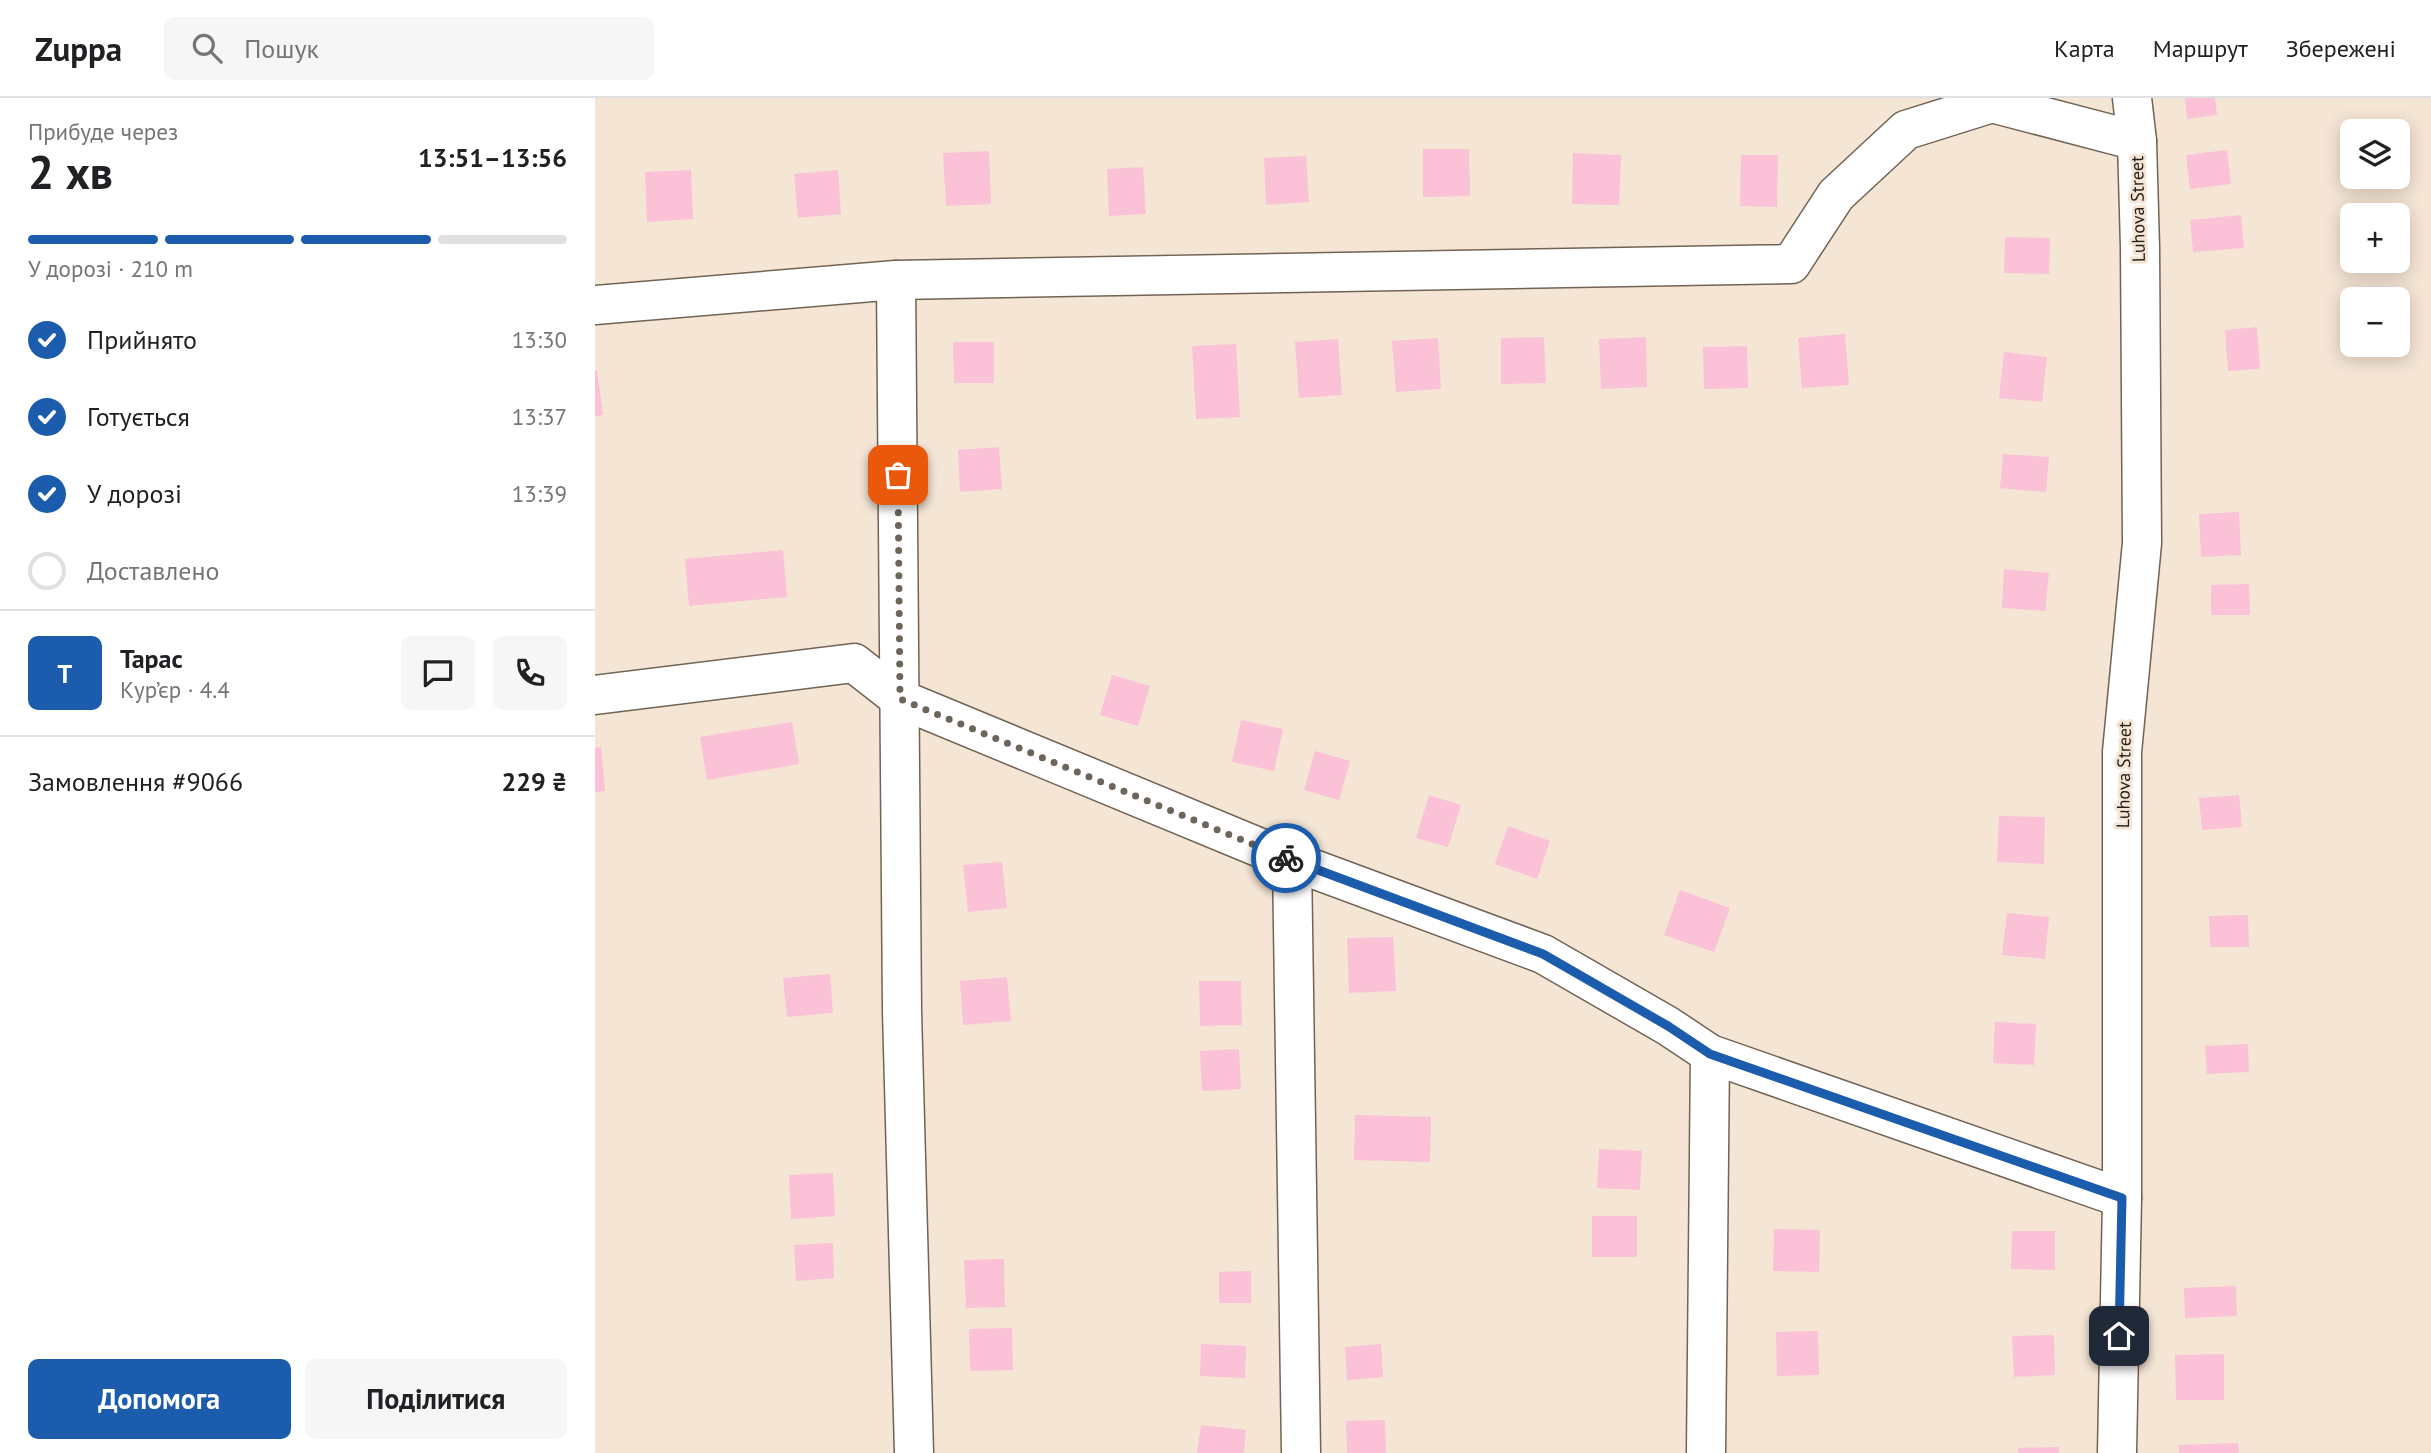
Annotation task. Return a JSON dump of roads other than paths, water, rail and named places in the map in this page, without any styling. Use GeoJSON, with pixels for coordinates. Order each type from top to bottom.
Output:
{"type":"FeatureCollection","features":[{"type":"Feature","properties":{"kind":"street","name":"Luhova Street"},"geometry":{"type":"LineString","coordinates":[[2117,1453],[2122,1198],[2122,752],[2142,543],[2140,247],[2137,141],[2132,98]]}},
{"type":"Feature","properties":{"kind":"street"},"geometry":{"type":"LineString","coordinates":[[595,305],[896,280],[1791,264],[1836,195],[1906,130],[1992,103],[2137,141]]}},
{"type":"Feature","properties":{"kind":"street"},"geometry":{"type":"LineString","coordinates":[[896,280],[902,1011],[914,1453]]}},
{"type":"Feature","properties":{"kind":"street"},"geometry":{"type":"LineString","coordinates":[[595,695],[854,663],[900,699],[1292,861],[1543,954],[1668,1026],[1710,1054],[2122,1198]]}},
{"type":"Feature","properties":{"kind":"street"},"geometry":{"type":"LineString","coordinates":[[1292,861],[1301,1453]]}},
{"type":"Feature","properties":{"kind":"street"},"geometry":{"type":"LineString","coordinates":[[1706,1453],[1710,1054]]}}]}
